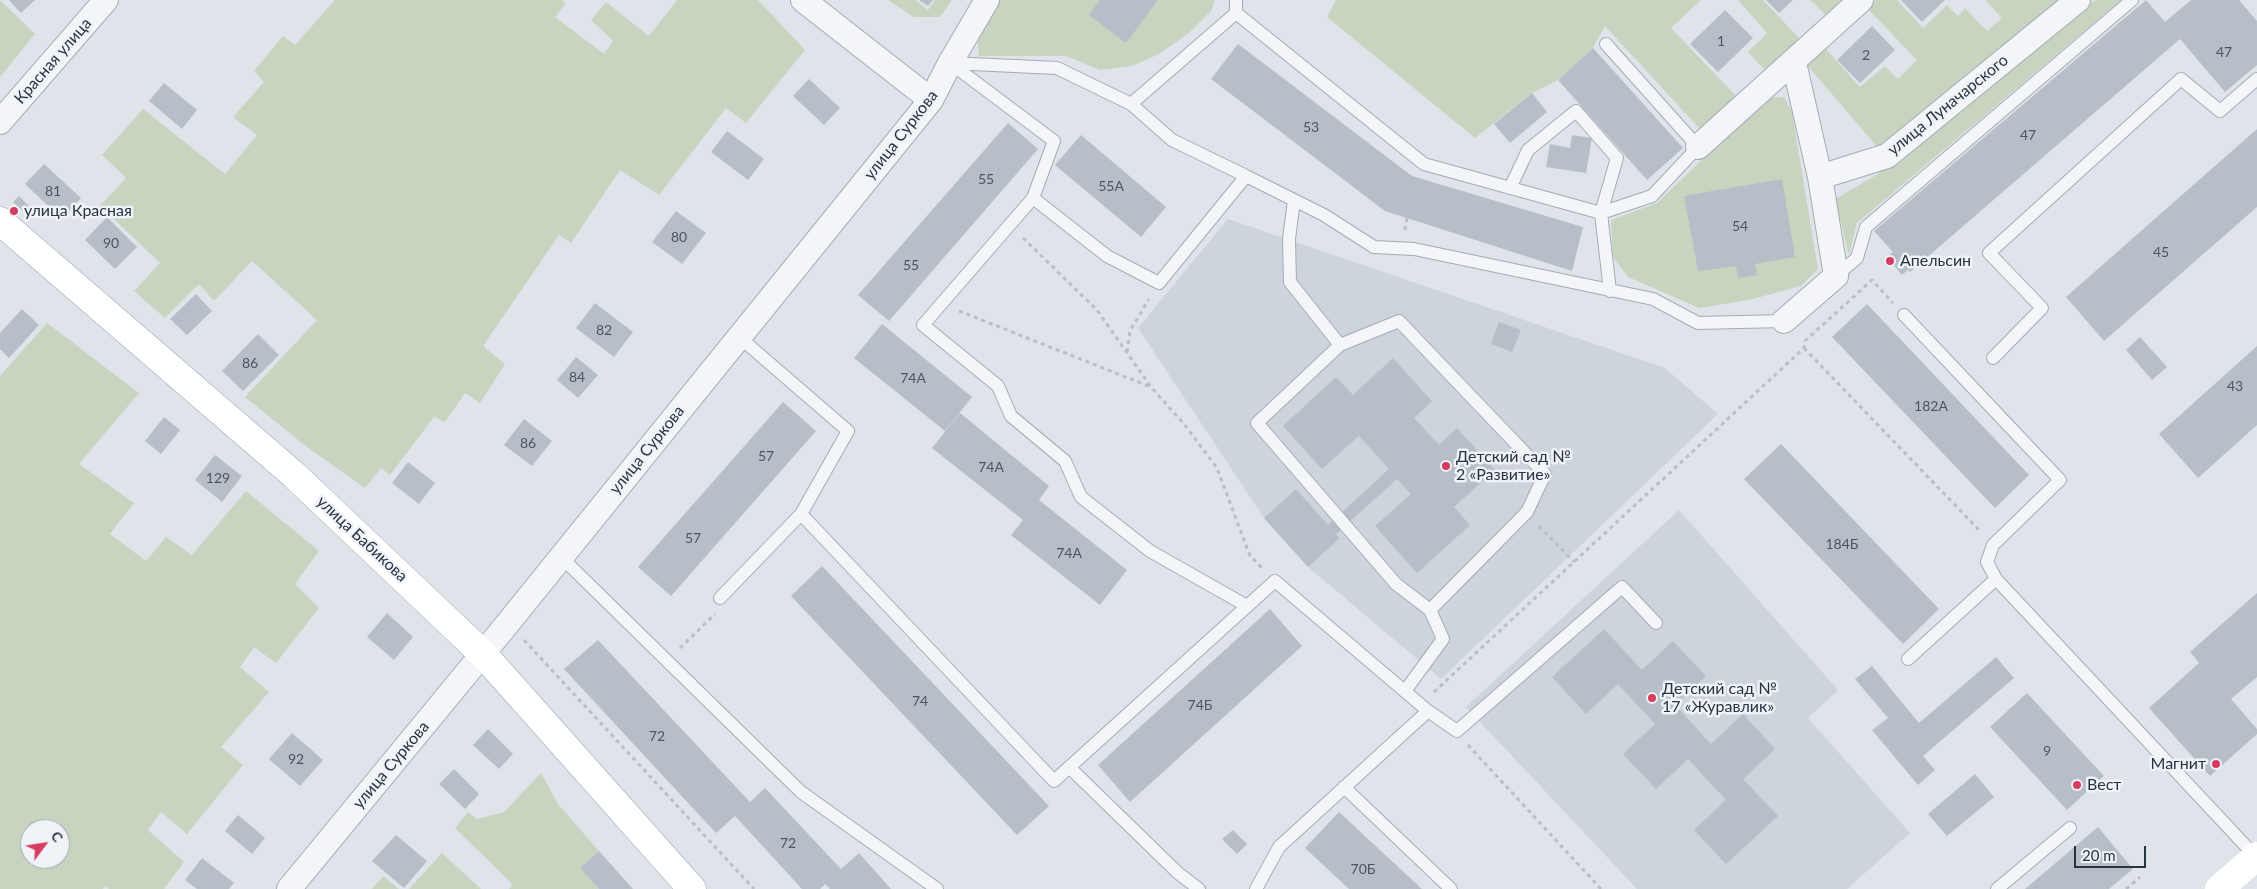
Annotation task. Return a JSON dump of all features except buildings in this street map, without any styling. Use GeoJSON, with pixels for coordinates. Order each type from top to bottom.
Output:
{"type":"FeatureCollection","features":[{"type":"Feature","properties":{"kind":"main road","name":"улица Бабикова"},"geometry":{"type":"LineString","coordinates":[[0,221],[293,474],[483,654],[692,889]]}},
{"type":"Feature","properties":{"kind":"main road"},"geometry":{"type":"LineString","coordinates":[[2218,889],[2256,856]]}},
{"type":"Feature","properties":{"kind":"street","name":"Красная улица"},"geometry":{"type":"LineString","coordinates":[[0,122],[106,0]]}},
{"type":"Feature","properties":{"kind":"street"},"geometry":{"type":"LineString","coordinates":[[803,0],[931,100]]}},
{"type":"Feature","properties":{"kind":"street","name":"улица Суркова"},"geometry":{"type":"LineString","coordinates":[[289,889],[483,654],[738,336],[931,100],[950,63],[987,0]]}},
{"type":"Feature","properties":{"kind":"street"},"geometry":{"type":"LineString","coordinates":[[1698,147],[1794,63],[1861,0]]}},
{"type":"Feature","properties":{"kind":"street","name":"улица Луначарского"},"geometry":{"type":"LineString","coordinates":[[1820,177],[1886,156],[2078,0]]}},
{"type":"Feature","properties":{"kind":"street"},"geometry":{"type":"LineString","coordinates":[[1784,320],[1836,276],[1820,177],[1794,63]]}},
{"type":"Feature","properties":{"kind":"lane"},"geometry":{"type":"LineString","coordinates":[[1132,104],[1236,13],[1236,0]]}},
{"type":"Feature","properties":{"kind":"lane"},"geometry":{"type":"LineString","coordinates":[[1836,276],[1857,258],[1866,228],[2132,0]]}},
{"type":"Feature","properties":{"kind":"lane"},"geometry":{"type":"LineString","coordinates":[[1236,13],[1424,164],[1601,214],[1652,196],[1698,147],[1606,44]]}},
{"type":"Feature","properties":{"kind":"lane"},"geometry":{"type":"LineString","coordinates":[[950,63],[1057,68],[1132,104],[1172,140],[1324,215],[1374,247],[1414,249],[1652,299],[1698,323],[1784,320]]}},
{"type":"Feature","properties":{"kind":"lane"},"geometry":{"type":"LineString","coordinates":[[950,63],[1054,141],[1033,198],[923,325],[998,386],[1011,416],[1065,461],[1082,497],[1150,551],[1247,606]]}},
{"type":"Feature","properties":{"kind":"lane"},"geometry":{"type":"LineString","coordinates":[[1993,358],[2042,308],[1989,253],[2181,79],[2220,111],[2257,79]]}},
{"type":"Feature","properties":{"kind":"lane"},"geometry":{"type":"LineString","coordinates":[[1510,188],[1528,150],[1576,111],[1617,158],[1601,214],[1610,291]]}},
{"type":"Feature","properties":{"kind":"lane"},"geometry":{"type":"LineString","coordinates":[[1033,198],[1107,256],[1159,283],[1246,176]]}},
{"type":"Feature","properties":{"kind":"lane"},"geometry":{"type":"LineString","coordinates":[[1294,200],[1289,239],[1290,282],[1340,345]]}},
{"type":"Feature","properties":{"kind":"lane"},"geometry":{"type":"LineString","coordinates":[[1904,315],[2060,480],[1993,544],[1987,562],[1996,579],[2256,856]]}},
{"type":"Feature","properties":{"kind":"lane"},"geometry":{"type":"LineString","coordinates":[[1404,691],[1444,639],[1430,610],[1396,584],[1257,423],[1340,345],[1399,321],[1545,474],[1527,512],[1430,610]]}},
{"type":"Feature","properties":{"kind":"lane"},"geometry":{"type":"LineString","coordinates":[[720,598],[800,514],[848,431],[738,336]]}},
{"type":"Feature","properties":{"kind":"lane"},"geometry":{"type":"LineString","coordinates":[[800,514],[1054,781],[1275,581],[1428,711],[1457,731],[1622,587],[1656,623]]}},
{"type":"Feature","properties":{"kind":"lane"},"geometry":{"type":"LineString","coordinates":[[561,557],[801,792],[937,889]]}},
{"type":"Feature","properties":{"kind":"lane"},"geometry":{"type":"LineString","coordinates":[[1908,660],[1996,579]]}},
{"type":"Feature","properties":{"kind":"lane"},"geometry":{"type":"LineString","coordinates":[[1256,889],[1279,847],[1428,711]]}},
{"type":"Feature","properties":{"kind":"lane"},"geometry":{"type":"LineString","coordinates":[[1069,767],[1178,873],[1200,889]]}},
{"type":"Feature","properties":{"kind":"lane"},"geometry":{"type":"LineString","coordinates":[[1344,787],[1450,889]]}},
{"type":"Feature","properties":{"kind":"lane"},"geometry":{"type":"LineString","coordinates":[[1997,889],[2070,828]]}},
{"type":"Feature","properties":{"kind":"path"},"geometry":{"type":"LineString","coordinates":[[1009,225],[1097,310],[1151,387],[1184,424],[1217,468],[1250,556],[1275,581]]}},
{"type":"Feature","properties":{"kind":"path"},"geometry":{"type":"LineString","coordinates":[[1434,692],[1804,348],[1805,341],[1872,280],[1904,315]]}},
{"type":"Feature","properties":{"kind":"path"},"geometry":{"type":"LineString","coordinates":[[1127,353],[1130,331],[1159,283]]}},
{"type":"Feature","properties":{"kind":"path"},"geometry":{"type":"LineString","coordinates":[[942,304],[1151,387]]}},
{"type":"Feature","properties":{"kind":"path"},"geometry":{"type":"LineString","coordinates":[[1804,348],[1993,544]]}},
{"type":"Feature","properties":{"kind":"path"},"geometry":{"type":"LineString","coordinates":[[1527,512],[1574,562]]}},
{"type":"Feature","properties":{"kind":"path"},"geometry":{"type":"LineString","coordinates":[[689,640],[715,616]]}},
{"type":"Feature","properties":{"kind":"path"},"geometry":{"type":"LineString","coordinates":[[508,623],[754,889]]}},
{"type":"Feature","properties":{"kind":"path"},"geometry":{"type":"LineString","coordinates":[[1473,750],[1602,889]]}},
{"type":"Feature","properties":{"kind":"path"},"geometry":{"type":"LineString","coordinates":[[2126,889],[2140,877]]}},
{"type":"Feature","properties":{"kind":"shaded area","name":"Детский сад № 2 «Развитие»"},"geometry":{"type":"Polygon","coordinates":[[[1228,219],[1665,368],[1718,414],[1441,679],[1308,567],[1264,518],[1138,328],[1228,219]]]}},
{"type":"Feature","properties":{"kind":"shaded area","name":"Детский сад № 17 «Журавлик»"},"geometry":{"type":"Polygon","coordinates":[[[1679,510],[1838,690],[1808,718],[1910,833],[1847,889],[1637,889],[1466,707],[1679,510]]]}},
{"type":"Feature","properties":{"kind":"green space"},"geometry":{"type":"Polygon","coordinates":[[[0,0],[35,34],[0,77],[0,0]]]}},
{"type":"Feature","properties":{"kind":"green space"},"geometry":{"type":"Polygon","coordinates":[[[335,0],[562,0],[566,3],[555,17],[604,54],[613,41],[591,20],[606,2],[649,36],[677,0],[758,0],[805,50],[746,123],[726,108],[659,195],[620,170],[571,243],[559,235],[483,346],[505,364],[480,403],[465,393],[445,422],[434,417],[390,475],[381,468],[365,488],[308,448],[245,397],[317,320],[252,261],[214,301],[199,284],[165,318],[134,291],[160,263],[100,206],[126,178],[102,155],[143,109],[225,174],[257,135],[233,117],[264,82],[254,71],[283,36],[295,45],[335,0]]]}},
{"type":"Feature","properties":{"kind":"green space"},"geometry":{"type":"Polygon","coordinates":[[[888,0],[915,0],[928,10],[935,0],[952,0],[940,17],[914,17],[888,0]]]}},
{"type":"Feature","properties":{"kind":"green space"},"geometry":{"type":"Polygon","coordinates":[[[999,0],[1215,0],[1211,11],[1190,32],[1159,54],[1132,66],[1100,70],[1066,56],[979,56],[977,34],[999,0]]]}},
{"type":"Feature","properties":{"kind":"green space"},"geometry":{"type":"Polygon","coordinates":[[[1336,0],[1701,0],[1671,28],[1736,96],[1701,130],[1605,26],[1593,48],[1558,80],[1532,93],[1475,138],[1327,17],[1336,0]]]}},
{"type":"Feature","properties":{"kind":"green space"},"geometry":{"type":"Polygon","coordinates":[[[1738,0],[1763,0],[1801,40],[1765,70],[1748,52],[1767,33],[1738,0]]]}},
{"type":"Feature","properties":{"kind":"green space"},"geometry":{"type":"Polygon","coordinates":[[[1810,0],[1843,0],[1827,16],[1810,0]]]}},
{"type":"Feature","properties":{"kind":"green space"},"geometry":{"type":"Polygon","coordinates":[[[1876,0],[1897,0],[1923,28],[1947,5],[1958,16],[1965,8],[1987,31],[2002,18],[1985,0],[2060,0],[1879,149],[1807,65],[1824,47],[1860,87],[1885,66],[1898,79],[1917,60],[1867,8],[1876,0]]]}},
{"type":"Feature","properties":{"kind":"green space"},"geometry":{"type":"Polygon","coordinates":[[[2096,0],[2121,0],[1857,223],[1849,255],[1835,199],[1878,174],[2087,5],[2096,0]]]}},
{"type":"Feature","properties":{"kind":"green space"},"geometry":{"type":"Polygon","coordinates":[[[1784,97],[1792,112],[1818,269],[1801,286],[1749,300],[1699,308],[1628,277],[1613,257],[1611,220],[1657,203],[1766,98],[1784,97]]]}},
{"type":"Feature","properties":{"kind":"green space"},"geometry":{"type":"Polygon","coordinates":[[[47,323],[139,393],[79,464],[134,503],[110,534],[146,561],[166,537],[192,555],[246,491],[319,551],[295,584],[319,608],[276,663],[254,647],[240,667],[269,692],[221,747],[243,765],[187,834],[161,812],[148,830],[184,862],[164,889],[109,889],[105,886],[103,889],[0,889],[0,376],[47,323]]]}},
{"type":"Feature","properties":{"kind":"green space"},"geometry":{"type":"Polygon","coordinates":[[[541,773],[558,804],[599,851],[580,868],[599,889],[509,889],[512,884],[455,828],[468,812],[477,819],[504,812],[541,773]]]}},
{"type":"Feature","properties":{"kind":"green space"},"geometry":{"type":"Polygon","coordinates":[[[442,853],[481,889],[409,889],[442,853]]]}},
{"type":"Feature","properties":{"kind":"green space"},"geometry":{"type":"Polygon","coordinates":[[[383,876],[399,889],[372,889],[383,876]]]}},
{"type":"Feature","properties":{"kind":"place","name":"улица Красная"},"geometry":{"type":"Point","coordinates":[14,211]}},
{"type":"Feature","properties":{"kind":"place","name":"Апельсин"},"geometry":{"type":"Point","coordinates":[1890,261]}},
{"type":"Feature","properties":{"kind":"place","name":"Детский сад № 2 «Развитие»"},"geometry":{"type":"Point","coordinates":[1446,466]}},
{"type":"Feature","properties":{"kind":"place","name":"Детский сад № 17 «Журавлик»"},"geometry":{"type":"Point","coordinates":[1652,698]}},
{"type":"Feature","properties":{"kind":"place","name":"Магнит"},"geometry":{"type":"Point","coordinates":[2216,764]}},
{"type":"Feature","properties":{"kind":"place","name":"Вест"},"geometry":{"type":"Point","coordinates":[2077,785]}}]}
